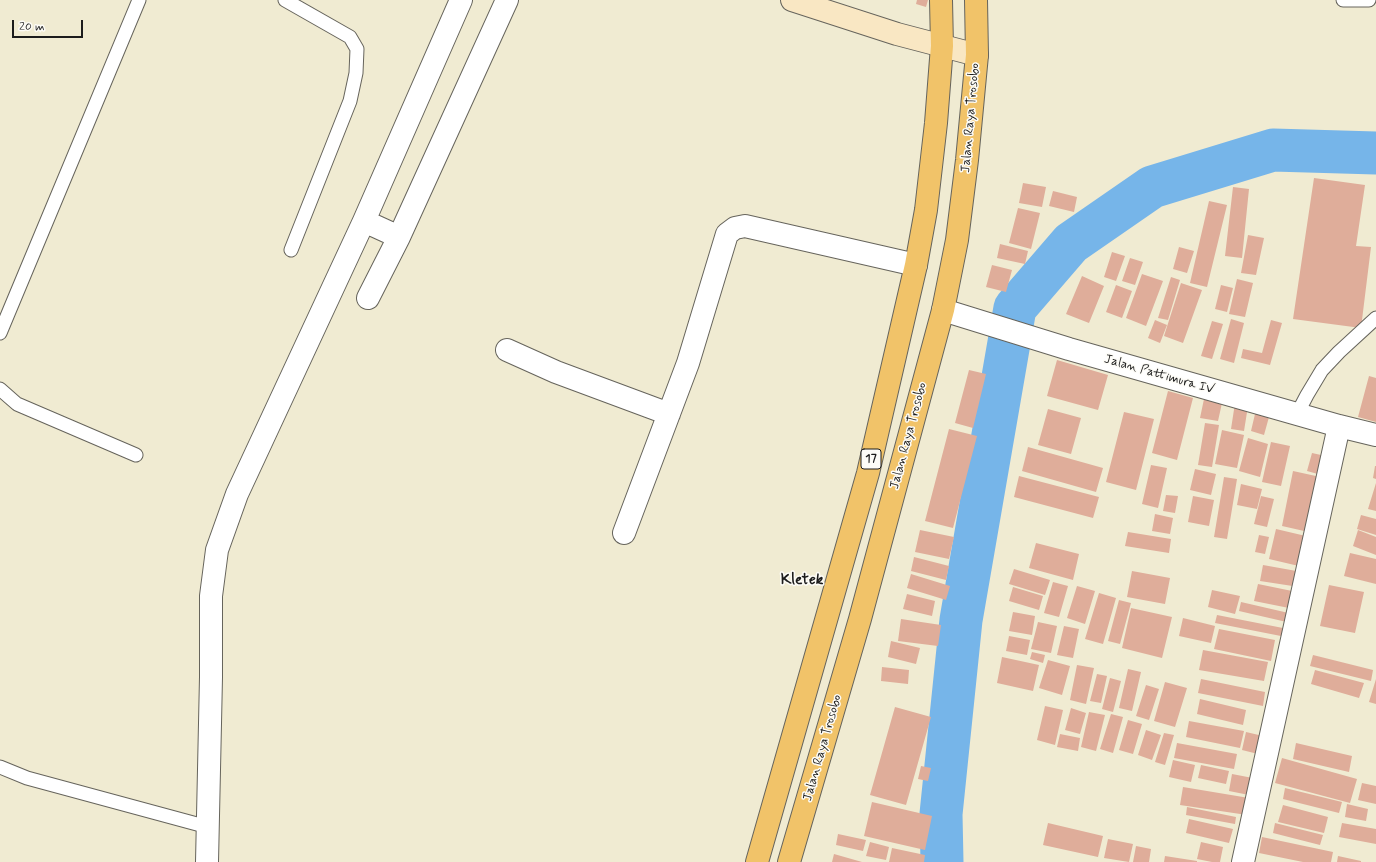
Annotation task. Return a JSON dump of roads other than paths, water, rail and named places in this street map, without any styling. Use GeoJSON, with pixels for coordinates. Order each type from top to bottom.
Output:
{"type":"FeatureCollection","features":[{"type":"Feature","properties":{"kind":"highway","name":"17"},"geometry":{"type":"LineString","coordinates":[[757,862],[868,474],[916,265],[926,210],[936,123],[942,46],[941,0]]}},
{"type":"Feature","properties":{"kind":"highway","name":"Jalan Raya Trosobo"},"geometry":{"type":"LineString","coordinates":[[789,862],[860,619],[943,310],[957,240],[966,175],[976,55],[976,0]]}},
{"type":"Feature","properties":{"kind":"main road"},"geometry":{"type":"LineString","coordinates":[[792,0],[883,29],[976,55]]}},
{"type":"Feature","properties":{"kind":"street"},"geometry":{"type":"LineString","coordinates":[[368,298],[382,229],[461,0]]}},
{"type":"Feature","properties":{"kind":"street"},"geometry":{"type":"LineString","coordinates":[[207,862],[211,677],[211,596],[217,550],[237,494],[507,0]]}},
{"type":"Feature","properties":{"kind":"street"},"geometry":{"type":"LineString","coordinates":[[624,533],[688,364],[727,234],[735,228],[745,226],[916,265]]}},
{"type":"Feature","properties":{"kind":"street","name":"Jalan Pattimura IV"},"geometry":{"type":"LineString","coordinates":[[943,310],[1069,349],[1339,426],[1376,435]]}},
{"type":"Feature","properties":{"kind":"street"},"geometry":{"type":"LineString","coordinates":[[507,350],[556,372],[669,414]]}},
{"type":"Feature","properties":{"kind":"street"},"geometry":{"type":"LineString","coordinates":[[1243,862],[1339,426]]}},
{"type":"Feature","properties":{"kind":"lane"},"geometry":{"type":"LineString","coordinates":[[0,332],[139,0]]}},
{"type":"Feature","properties":{"kind":"lane"},"geometry":{"type":"LineString","coordinates":[[285,0],[350,37],[357,49],[356,73],[350,101],[291,250]]}},
{"type":"Feature","properties":{"kind":"lane"},"geometry":{"type":"LineString","coordinates":[[1343,0],[1370,0]]}},
{"type":"Feature","properties":{"kind":"lane"},"geometry":{"type":"LineString","coordinates":[[1297,414],[1322,370],[1376,318]]}},
{"type":"Feature","properties":{"kind":"lane"},"geometry":{"type":"LineString","coordinates":[[0,389],[18,404],[136,455]]}},
{"type":"Feature","properties":{"kind":"lane"},"geometry":{"type":"LineString","coordinates":[[0,767],[27,778],[208,827]]}},
{"type":"Feature","properties":{"kind":"waterway"},"geometry":{"type":"LineString","coordinates":[[942,862],[941,814],[961,620],[1015,308],[1071,243],[1152,187],[1273,150],[1376,153]]}},
{"type":"Feature","properties":{"kind":"district","name":"Kletek"},"geometry":{"type":"Point","coordinates":[802,581]}}]}
